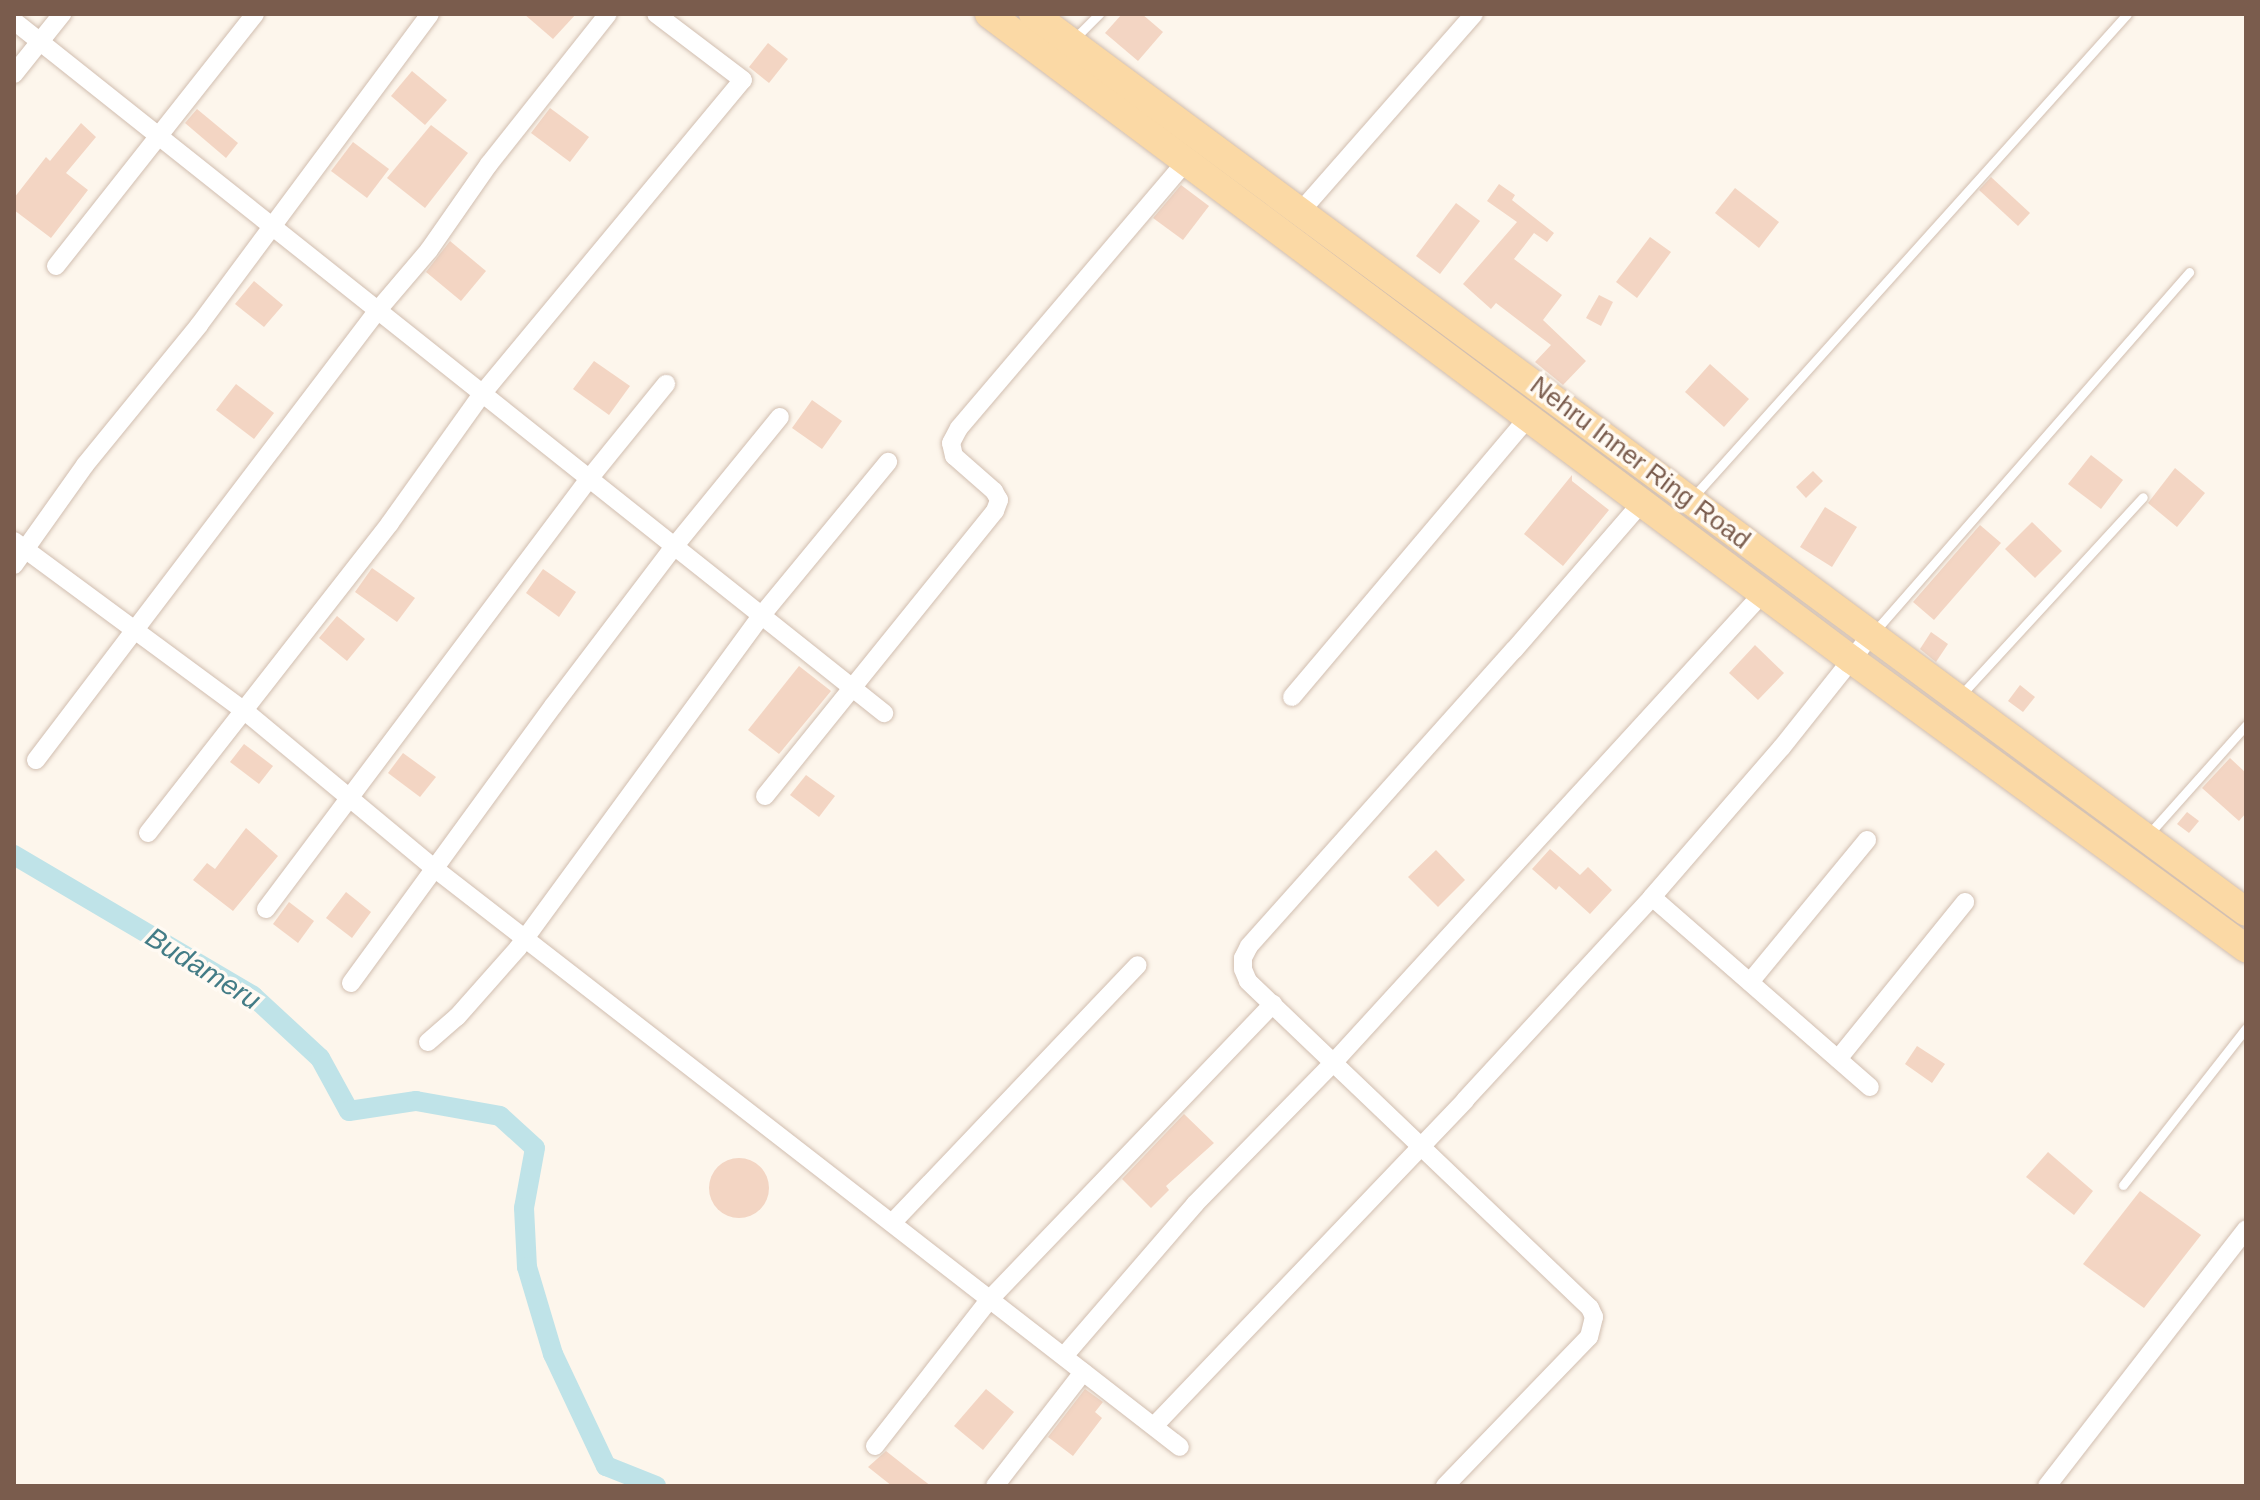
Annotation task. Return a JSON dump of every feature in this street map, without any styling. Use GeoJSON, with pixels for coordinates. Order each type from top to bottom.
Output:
{"type":"FeatureCollection","features":[{"type":"Feature","properties":{"kind":"main road"},"geometry":{"type":"LineString","coordinates":[[989,14],[1852,660],[2246,948]]}},
{"type":"Feature","properties":{"kind":"main road","name":"Nehru Inner Ring Road"},"geometry":{"type":"LineString","coordinates":[[1033,14],[1872,634],[2144,840],[2246,912]]}},
{"type":"Feature","properties":{"kind":"street"},"geometry":{"type":"LineString","coordinates":[[14,74],[62,14]]}},
{"type":"Feature","properties":{"kind":"street"},"geometry":{"type":"LineString","coordinates":[[56,266],[255,14]]}},
{"type":"Feature","properties":{"kind":"street"},"geometry":{"type":"LineString","coordinates":[[430,14],[270,225],[199,325],[18,552],[246,712],[434,868],[1180,1447]]}},
{"type":"Feature","properties":{"kind":"street"},"geometry":{"type":"LineString","coordinates":[[36,760],[378,310],[429,250],[489,164],[608,14]]}},
{"type":"Feature","properties":{"kind":"street"},"geometry":{"type":"LineString","coordinates":[[148,833],[246,712],[390,523],[482,394],[743,80],[656,14]]}},
{"type":"Feature","properties":{"kind":"street"},"geometry":{"type":"LineString","coordinates":[[1301,211],[1474,14]]}},
{"type":"Feature","properties":{"kind":"street"},"geometry":{"type":"LineString","coordinates":[[14,21],[884,713]]}},
{"type":"Feature","properties":{"kind":"street"},"geometry":{"type":"LineString","coordinates":[[765,796],[995,511],[999,500],[994,491],[954,456],[951,443],[959,428],[1186,161]]}},
{"type":"Feature","properties":{"kind":"street"},"geometry":{"type":"LineString","coordinates":[[266,909],[588,480],[666,384]]}},
{"type":"Feature","properties":{"kind":"street"},"geometry":{"type":"LineString","coordinates":[[351,983],[673,548],[780,417]]}},
{"type":"Feature","properties":{"kind":"street"},"geometry":{"type":"LineString","coordinates":[[1292,697],[1529,417]]}},
{"type":"Feature","properties":{"kind":"street"},"geometry":{"type":"LineString","coordinates":[[428,1042],[457,1017],[525,939],[761,616],[888,462]]}},
{"type":"Feature","properties":{"kind":"street"},"geometry":{"type":"LineString","coordinates":[[1445,1486],[1589,1337],[1594,1317],[1590,1308],[1248,981],[1243,969],[1249,946],[1642,502]]}},
{"type":"Feature","properties":{"kind":"street"},"geometry":{"type":"LineString","coordinates":[[1064,1356],[1195,1204],[1334,1062],[1763,593]]}},
{"type":"Feature","properties":{"kind":"street"},"geometry":{"type":"LineString","coordinates":[[1154,1426],[1652,897],[1872,634]]}},
{"type":"Feature","properties":{"kind":"street"},"geometry":{"type":"LineString","coordinates":[[1750,982],[1867,840]]}},
{"type":"Feature","properties":{"kind":"street"},"geometry":{"type":"LineString","coordinates":[[1652,897],[1870,1087]]}},
{"type":"Feature","properties":{"kind":"street"},"geometry":{"type":"LineString","coordinates":[[1838,1059],[1965,902]]}},
{"type":"Feature","properties":{"kind":"street"},"geometry":{"type":"LineString","coordinates":[[892,1223],[1138,965]]}},
{"type":"Feature","properties":{"kind":"street"},"geometry":{"type":"LineString","coordinates":[[875,1446],[990,1299],[1273,1004]]}},
{"type":"Feature","properties":{"kind":"street"},"geometry":{"type":"LineString","coordinates":[[2047,1486],[2246,1229]]}},
{"type":"Feature","properties":{"kind":"street"},"geometry":{"type":"LineString","coordinates":[[995,1486],[1083,1372]]}},
{"type":"Feature","properties":{"kind":"lane"},"geometry":{"type":"LineString","coordinates":[[1072,41],[1099,14]]}},
{"type":"Feature","properties":{"kind":"lane"},"geometry":{"type":"LineString","coordinates":[[1690,500],[2127,14]]}},
{"type":"Feature","properties":{"kind":"lane"},"geometry":{"type":"LineString","coordinates":[[1872,634],[2189,272]]}},
{"type":"Feature","properties":{"kind":"lane"},"geometry":{"type":"LineString","coordinates":[[1957,698],[2143,497]]}},
{"type":"Feature","properties":{"kind":"lane"},"geometry":{"type":"LineString","coordinates":[[2144,840],[2246,725]]}},
{"type":"Feature","properties":{"kind":"lane"},"geometry":{"type":"LineString","coordinates":[[2123,1185],[2246,1028]]}},
{"type":"Feature","properties":{"kind":"building"},"geometry":{"type":"Polygon","coordinates":[[[524,14],[576,14],[553,39],[524,14]]]}},
{"type":"Feature","properties":{"kind":"building"},"geometry":{"type":"Polygon","coordinates":[[[1122,14],[1142,14],[1163,32],[1138,61],[1105,33],[1122,14]]]}},
{"type":"Feature","properties":{"kind":"building"},"geometry":{"type":"Polygon","coordinates":[[[768,43],[788,59],[769,83],[749,67],[768,43]]]}},
{"type":"Feature","properties":{"kind":"building"},"geometry":{"type":"Polygon","coordinates":[[[412,71],[447,100],[425,125],[391,96],[412,71]]]}},
{"type":"Feature","properties":{"kind":"building"},"geometry":{"type":"Polygon","coordinates":[[[550,108],[589,137],[570,162],[531,133],[550,108]]]}},
{"type":"Feature","properties":{"kind":"building"},"geometry":{"type":"Polygon","coordinates":[[[197,109],[238,143],[226,158],[185,123],[197,109]]]}},
{"type":"Feature","properties":{"kind":"building"},"geometry":{"type":"Polygon","coordinates":[[[81,123],[96,137],[66,173],[88,190],[51,238],[14,210],[14,198],[46,157],[50,161],[81,123]]]}},
{"type":"Feature","properties":{"kind":"building"},"geometry":{"type":"Polygon","coordinates":[[[431,125],[468,153],[425,208],[387,178],[431,125]]]}},
{"type":"Feature","properties":{"kind":"building"},"geometry":{"type":"Polygon","coordinates":[[[353,142],[389,169],[367,198],[331,171],[353,142]]]}},
{"type":"Feature","properties":{"kind":"building"},"geometry":{"type":"Polygon","coordinates":[[[1991,177],[2030,213],[2018,226],[1979,190],[1991,177]]]}},
{"type":"Feature","properties":{"kind":"building"},"geometry":{"type":"Polygon","coordinates":[[[1499,184],[1515,195],[1512,200],[1554,233],[1547,242],[1534,233],[1514,259],[1562,295],[1543,320],[1586,361],[1563,385],[1535,362],[1551,345],[1496,303],[1491,309],[1463,284],[1517,222],[1487,201],[1499,184]]]}},
{"type":"Feature","properties":{"kind":"building"},"geometry":{"type":"Polygon","coordinates":[[[1181,185],[1209,206],[1183,240],[1153,218],[1181,185]]]}},
{"type":"Feature","properties":{"kind":"building"},"geometry":{"type":"Polygon","coordinates":[[[1735,188],[1779,222],[1759,248],[1715,213],[1735,188]]]}},
{"type":"Feature","properties":{"kind":"building"},"geometry":{"type":"Polygon","coordinates":[[[1456,203],[1480,221],[1440,274],[1416,256],[1456,203]]]}},
{"type":"Feature","properties":{"kind":"building"},"geometry":{"type":"Polygon","coordinates":[[[1650,237],[1671,252],[1637,298],[1616,282],[1650,237]]]}},
{"type":"Feature","properties":{"kind":"building"},"geometry":{"type":"Polygon","coordinates":[[[450,241],[486,271],[461,301],[426,272],[450,241]]]}},
{"type":"Feature","properties":{"kind":"building"},"geometry":{"type":"Polygon","coordinates":[[[254,281],[283,305],[264,327],[235,304],[254,281]]]}},
{"type":"Feature","properties":{"kind":"building"},"geometry":{"type":"Polygon","coordinates":[[[1599,295],[1613,302],[1601,326],[1586,318],[1599,295]]]}},
{"type":"Feature","properties":{"kind":"building"},"geometry":{"type":"Polygon","coordinates":[[[594,361],[630,386],[609,415],[573,389],[594,361]]]}},
{"type":"Feature","properties":{"kind":"building"},"geometry":{"type":"Polygon","coordinates":[[[1710,364],[1749,399],[1724,427],[1685,392],[1710,364]]]}},
{"type":"Feature","properties":{"kind":"building"},"geometry":{"type":"Polygon","coordinates":[[[236,384],[274,413],[254,439],[216,410],[236,384]]]}},
{"type":"Feature","properties":{"kind":"building"},"geometry":{"type":"Polygon","coordinates":[[[812,400],[842,421],[822,449],[792,428],[812,400]]]}},
{"type":"Feature","properties":{"kind":"building"},"geometry":{"type":"Polygon","coordinates":[[[2091,455],[2123,480],[2101,509],[2068,484],[2091,455]]]}},
{"type":"Feature","properties":{"kind":"building"},"geometry":{"type":"Polygon","coordinates":[[[2175,468],[2205,493],[2177,527],[2148,503],[2175,468]]]}},
{"type":"Feature","properties":{"kind":"building"},"geometry":{"type":"Polygon","coordinates":[[[1813,471],[1823,481],[1806,498],[1796,487],[1813,471]]]}},
{"type":"Feature","properties":{"kind":"building"},"geometry":{"type":"Polygon","coordinates":[[[1572,475],[1572,481],[1609,510],[1563,566],[1524,534],[1572,475]]]}},
{"type":"Feature","properties":{"kind":"building"},"geometry":{"type":"Polygon","coordinates":[[[1825,507],[1857,527],[1832,567],[1800,547],[1825,507]]]}},
{"type":"Feature","properties":{"kind":"building"},"geometry":{"type":"Polygon","coordinates":[[[2032,522],[2062,551],[2035,578],[2005,549],[2032,522]]]}},
{"type":"Feature","properties":{"kind":"building"},"geometry":{"type":"Polygon","coordinates":[[[1980,525],[2001,543],[1934,620],[1913,602],[1980,525]]]}},
{"type":"Feature","properties":{"kind":"building"},"geometry":{"type":"Polygon","coordinates":[[[372,568],[415,598],[397,622],[355,592],[372,568]]]}},
{"type":"Feature","properties":{"kind":"building"},"geometry":{"type":"Polygon","coordinates":[[[543,569],[576,592],[559,617],[526,593],[543,569]]]}},
{"type":"Feature","properties":{"kind":"building"},"geometry":{"type":"Polygon","coordinates":[[[337,616],[365,639],[347,661],[319,638],[337,616]]]}},
{"type":"Feature","properties":{"kind":"building"},"geometry":{"type":"Polygon","coordinates":[[[1931,632],[1948,644],[1936,662],[1920,649],[1931,632]]]}},
{"type":"Feature","properties":{"kind":"building"},"geometry":{"type":"Polygon","coordinates":[[[1755,645],[1784,673],[1758,700],[1729,673],[1755,645]]]}},
{"type":"Feature","properties":{"kind":"building"},"geometry":{"type":"Polygon","coordinates":[[[799,666],[831,691],[779,754],[748,730],[799,666]]]}},
{"type":"Feature","properties":{"kind":"building"},"geometry":{"type":"Polygon","coordinates":[[[2020,685],[2035,697],[2023,712],[2008,701],[2020,685]]]}},
{"type":"Feature","properties":{"kind":"building"},"geometry":{"type":"Polygon","coordinates":[[[244,744],[273,766],[259,784],[230,762],[244,744]]]}},
{"type":"Feature","properties":{"kind":"building"},"geometry":{"type":"Polygon","coordinates":[[[403,753],[436,777],[420,797],[388,773],[403,753]]]}},
{"type":"Feature","properties":{"kind":"building"},"geometry":{"type":"Polygon","coordinates":[[[2230,758],[2246,773],[2246,813],[2239,821],[2202,788],[2230,758]]]}},
{"type":"Feature","properties":{"kind":"building"},"geometry":{"type":"Polygon","coordinates":[[[806,775],[835,796],[819,817],[790,795],[806,775]]]}},
{"type":"Feature","properties":{"kind":"building"},"geometry":{"type":"Polygon","coordinates":[[[2187,812],[2199,821],[2189,833],[2177,824],[2187,812]]]}},
{"type":"Feature","properties":{"kind":"building"},"geometry":{"type":"Polygon","coordinates":[[[246,828],[278,856],[233,911],[193,880],[207,863],[215,869],[246,828]]]}},
{"type":"Feature","properties":{"kind":"building"},"geometry":{"type":"Polygon","coordinates":[[[1550,849],[1580,875],[1588,867],[1612,890],[1590,914],[1559,886],[1556,890],[1532,869],[1550,849]]]}},
{"type":"Feature","properties":{"kind":"building"},"geometry":{"type":"Polygon","coordinates":[[[1436,850],[1465,880],[1438,907],[1408,877],[1436,850]]]}},
{"type":"Feature","properties":{"kind":"building"},"geometry":{"type":"Polygon","coordinates":[[[346,892],[371,912],[352,938],[326,918],[346,892]]]}},
{"type":"Feature","properties":{"kind":"building"},"geometry":{"type":"Polygon","coordinates":[[[289,902],[314,921],[298,943],[273,924],[289,902]]]}},
{"type":"Feature","properties":{"kind":"building"},"geometry":{"type":"Polygon","coordinates":[[[1917,1046],[1945,1064],[1932,1083],[1905,1064],[1917,1046]]]}},
{"type":"Feature","properties":{"kind":"building"},"geometry":{"type":"Polygon","coordinates":[[[1184,1114],[1214,1143],[1166,1186],[1169,1190],[1151,1208],[1122,1179],[1184,1114]]]}},
{"type":"Feature","properties":{"kind":"building"},"geometry":{"type":"Polygon","coordinates":[[[2048,1152],[2093,1191],[2074,1215],[2026,1177],[2048,1152]]]}},
{"type":"Feature","properties":{"kind":"building"},"geometry":{"type":"Polygon","coordinates":[[[739,1158],[751,1160],[760,1167],[767,1176],[767,1200],[760,1209],[751,1216],[739,1218],[727,1216],[718,1209],[711,1200],[709,1188],[711,1176],[718,1167],[727,1160],[739,1158]]]}},
{"type":"Feature","properties":{"kind":"building"},"geometry":{"type":"Polygon","coordinates":[[[2140,1191],[2201,1235],[2144,1308],[2083,1264],[2140,1191]]]}},
{"type":"Feature","properties":{"kind":"building"},"geometry":{"type":"Polygon","coordinates":[[[986,1389],[1014,1412],[983,1450],[954,1426],[986,1389]]]}},
{"type":"Feature","properties":{"kind":"building"},"geometry":{"type":"Polygon","coordinates":[[[1085,1389],[1103,1402],[1095,1412],[1102,1418],[1073,1456],[1048,1437],[1085,1389]]]}},
{"type":"Feature","properties":{"kind":"building"},"geometry":{"type":"Polygon","coordinates":[[[886,1451],[931,1486],[892,1486],[868,1467],[886,1451]]]}},
{"type":"Feature","properties":{"kind":"waterway","name":"Budameru"},"geometry":{"type":"LineString","coordinates":[[14,855],[253,996],[320,1058],[349,1111],[416,1101],[500,1116],[535,1148],[524,1208],[527,1267],[553,1354],[606,1466],[656,1486]]}}]}
